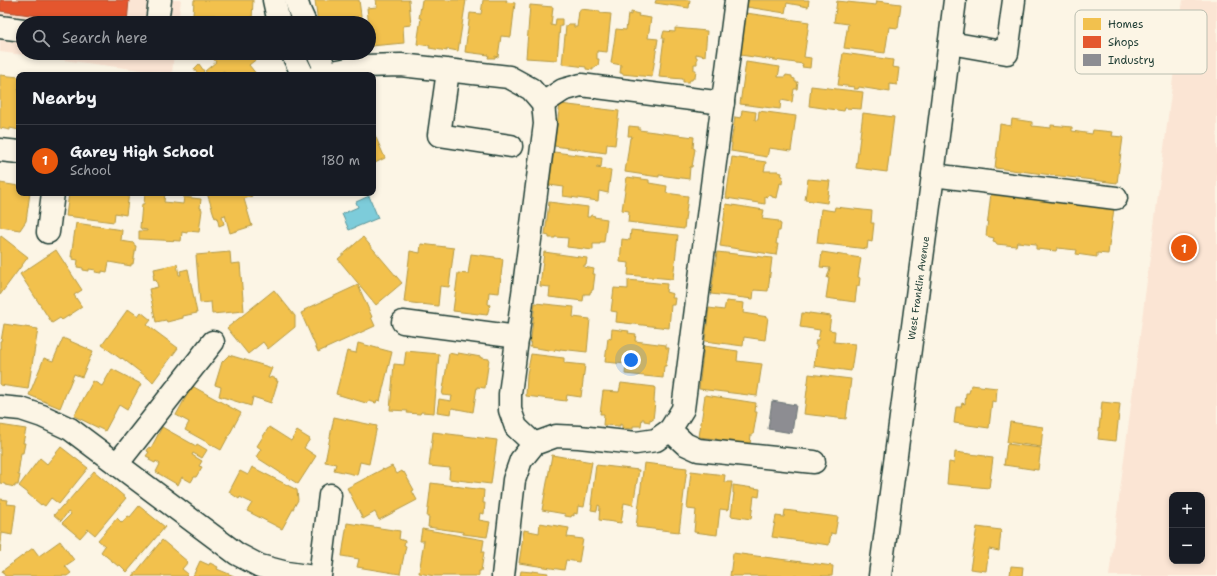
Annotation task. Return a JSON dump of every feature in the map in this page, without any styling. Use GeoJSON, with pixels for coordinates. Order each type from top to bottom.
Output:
{"type":"FeatureCollection","features":[{"type":"Feature","properties":{"kind":"street"},"geometry":{"type":"LineString","coordinates":[[158,16],[160,0]]}},
{"type":"Feature","properties":{"kind":"street"},"geometry":{"type":"LineString","coordinates":[[274,0],[277,16]]}},
{"type":"Feature","properties":{"kind":"street"},"geometry":{"type":"LineString","coordinates":[[296,0],[302,16]]}},
{"type":"Feature","properties":{"kind":"street"},"geometry":{"type":"LineString","coordinates":[[503,576],[514,480],[521,460],[534,444],[556,436],[636,443],[656,440],[670,430],[683,409],[736,0]]}},
{"type":"Feature","properties":{"kind":"street","name":"West Franklin Avenue"},"geometry":{"type":"LineString","coordinates":[[880,576],[955,0]]}},
{"type":"Feature","properties":{"kind":"street"},"geometry":{"type":"LineString","coordinates":[[950,43],[1007,53],[1014,0]]}},
{"type":"Feature","properties":{"kind":"street"},"geometry":{"type":"LineString","coordinates":[[0,27],[16,29]]}},
{"type":"Feature","properties":{"kind":"street"},"geometry":{"type":"LineString","coordinates":[[296,60],[302,72]]}},
{"type":"Feature","properties":{"kind":"street"},"geometry":{"type":"LineString","coordinates":[[320,60],[323,72]]}},
{"type":"Feature","properties":{"kind":"street"},"geometry":{"type":"LineString","coordinates":[[333,72],[364,66],[401,65],[509,77],[531,89],[542,103],[545,124],[510,394],[510,410],[516,427],[534,444]]}},
{"type":"Feature","properties":{"kind":"street"},"geometry":{"type":"LineString","coordinates":[[448,70],[439,135],[511,146]]}},
{"type":"Feature","properties":{"kind":"street"},"geometry":{"type":"LineString","coordinates":[[542,103],[563,90],[581,85],[723,104]]}},
{"type":"Feature","properties":{"kind":"street"},"geometry":{"type":"LineString","coordinates":[[0,150],[16,152]]}},
{"type":"Feature","properties":{"kind":"street"},"geometry":{"type":"LineString","coordinates":[[933,175],[1116,198]]}},
{"type":"Feature","properties":{"kind":"street"},"geometry":{"type":"LineString","coordinates":[[48,232],[53,196]]}},
{"type":"Feature","properties":{"kind":"street"},"geometry":{"type":"LineString","coordinates":[[403,322],[518,337]]}},
{"type":"Feature","properties":{"kind":"street"},"geometry":{"type":"LineString","coordinates":[[117,464],[213,342]]}},
{"type":"Feature","properties":{"kind":"street"},"geometry":{"type":"LineString","coordinates":[[0,407],[21,409],[42,416],[70,429],[237,554],[260,566],[286,573],[307,576]]}},
{"type":"Feature","properties":{"kind":"street"},"geometry":{"type":"LineString","coordinates":[[670,430],[685,444],[698,450],[814,462]]}},
{"type":"Feature","properties":{"kind":"street"},"geometry":{"type":"LineString","coordinates":[[320,576],[330,496]]}},
{"type":"Feature","properties":{"kind":"shaded area"},"geometry":{"type":"Polygon","coordinates":[[[0,0],[181,0],[179,16],[16,16],[16,54],[0,52],[0,0]]]}},
{"type":"Feature","properties":{"kind":"shaded area"},"geometry":{"type":"Polygon","coordinates":[[[1183,0],[1217,0],[1217,576],[1109,576],[1173,74],[1207,74],[1207,10],[1182,10],[1183,0]]]}},
{"type":"Feature","properties":{"kind":"shaded area"},"geometry":{"type":"Polygon","coordinates":[[[63,60],[173,60],[172,72],[156,72],[63,60]]]}},
{"type":"Feature","properties":{"kind":"water"},"geometry":{"type":"Polygon","coordinates":[[[369,196],[378,218],[349,230],[342,214],[358,207],[356,202],[369,196]]]}},
{"type":"Feature","properties":{"kind":"building: Homes"},"geometry":{"type":"Polygon","coordinates":[[[194,0],[253,0],[252,16],[193,15],[194,0]]]}},
{"type":"Feature","properties":{"kind":"building: Homes"},"geometry":{"type":"Polygon","coordinates":[[[315,0],[359,0],[361,16],[317,16],[315,0]]]}},
{"type":"Feature","properties":{"kind":"building: Homes"},"geometry":{"type":"Polygon","coordinates":[[[376,0],[409,0],[411,25],[403,26],[404,43],[376,46],[376,16],[368,16],[367,8],[377,7],[376,0]]]}},
{"type":"Feature","properties":{"kind":"building: Homes"},"geometry":{"type":"Polygon","coordinates":[[[422,0],[466,0],[458,51],[429,48],[430,46],[417,44],[422,0]]]}},
{"type":"Feature","properties":{"kind":"building: Homes"},"geometry":{"type":"Polygon","coordinates":[[[483,0],[507,0],[506,2],[515,3],[511,37],[501,36],[498,57],[495,56],[495,58],[488,58],[489,55],[465,52],[470,13],[481,14],[483,0]]]}},
{"type":"Feature","properties":{"kind":"building: Homes"},"geometry":{"type":"Polygon","coordinates":[[[656,0],[690,0],[689,8],[655,3],[656,0]]]}},
{"type":"Feature","properties":{"kind":"building: Homes"},"geometry":{"type":"Polygon","coordinates":[[[748,0],[809,0],[808,7],[787,3],[785,13],[747,7],[748,0]]]}},
{"type":"Feature","properties":{"kind":"building: Homes"},"geometry":{"type":"Polygon","coordinates":[[[837,1],[876,5],[877,1],[901,4],[898,28],[889,27],[885,53],[844,48],[848,24],[834,22],[837,1]]]}},
{"type":"Feature","properties":{"kind":"building: Homes"},"geometry":{"type":"Polygon","coordinates":[[[530,5],[553,7],[551,25],[555,26],[556,19],[562,19],[557,60],[526,58],[530,5]]]}},
{"type":"Feature","properties":{"kind":"building: Homes"},"geometry":{"type":"Polygon","coordinates":[[[580,9],[600,11],[600,13],[611,14],[607,52],[597,51],[597,59],[599,59],[598,66],[593,68],[593,70],[586,69],[586,67],[562,64],[566,26],[568,24],[574,24],[574,27],[577,27],[580,9]]]}},
{"type":"Feature","properties":{"kind":"building: Homes"},"geometry":{"type":"Polygon","coordinates":[[[631,12],[639,14],[638,16],[651,18],[648,38],[658,39],[652,77],[622,74],[620,73],[621,65],[611,63],[616,29],[626,30],[628,14],[631,15],[631,12]]]}},
{"type":"Feature","properties":{"kind":"building: Homes"},"geometry":{"type":"Polygon","coordinates":[[[746,13],[809,22],[804,57],[811,58],[810,68],[802,67],[803,64],[740,55],[746,13]]]}},
{"type":"Feature","properties":{"kind":"building: Homes"},"geometry":{"type":"Polygon","coordinates":[[[675,28],[707,31],[705,56],[696,54],[697,64],[694,64],[694,70],[696,70],[695,78],[689,82],[683,82],[683,79],[659,77],[664,38],[662,38],[664,31],[675,32],[675,28]]]}},
{"type":"Feature","properties":{"kind":"building: Homes"},"geometry":{"type":"Polygon","coordinates":[[[843,53],[893,60],[892,67],[899,68],[897,85],[890,84],[890,92],[859,87],[858,89],[854,89],[854,87],[838,85],[843,53]]]}},
{"type":"Feature","properties":{"kind":"building: Homes"},"geometry":{"type":"Polygon","coordinates":[[[214,60],[255,60],[249,65],[255,72],[206,72],[205,71],[216,62],[214,60]]]}},
{"type":"Feature","properties":{"kind":"building: Homes"},"geometry":{"type":"Polygon","coordinates":[[[746,62],[780,67],[778,77],[785,77],[786,75],[792,76],[792,78],[795,79],[795,82],[798,82],[797,89],[794,89],[792,102],[781,100],[780,109],[740,104],[746,62]]]}},
{"type":"Feature","properties":{"kind":"building: Homes"},"geometry":{"type":"Polygon","coordinates":[[[199,64],[204,71],[196,72],[194,69],[199,64]]]}},
{"type":"Feature","properties":{"kind":"building: Homes"},"geometry":{"type":"Polygon","coordinates":[[[0,75],[16,77],[16,129],[0,128],[0,75]]]}},
{"type":"Feature","properties":{"kind":"building: Homes"},"geometry":{"type":"Polygon","coordinates":[[[811,86],[863,92],[861,109],[845,108],[844,111],[809,106],[811,86]]]}},
{"type":"Feature","properties":{"kind":"building: Homes"},"geometry":{"type":"Polygon","coordinates":[[[560,104],[619,111],[615,145],[607,144],[606,153],[554,146],[560,104]]]}},
{"type":"Feature","properties":{"kind":"building: Homes"},"geometry":{"type":"Polygon","coordinates":[[[742,110],[756,112],[755,120],[758,120],[759,111],[796,116],[791,151],[769,148],[767,157],[731,151],[735,117],[741,118],[742,110]]]}},
{"type":"Feature","properties":{"kind":"building: Homes"},"geometry":{"type":"Polygon","coordinates":[[[863,113],[894,117],[887,172],[856,168],[863,113]]]}},
{"type":"Feature","properties":{"kind":"building: Homes"},"geometry":{"type":"Polygon","coordinates":[[[1012,119],[1032,122],[1032,126],[1051,128],[1051,125],[1072,127],[1072,131],[1092,134],[1093,130],[1113,132],[1112,136],[1123,137],[1117,183],[995,168],[1000,124],[1011,126],[1012,119]]]}},
{"type":"Feature","properties":{"kind":"building: Homes"},"geometry":{"type":"Polygon","coordinates":[[[629,126],[639,127],[639,130],[694,137],[693,148],[695,149],[692,167],[690,167],[689,179],[659,175],[659,177],[625,172],[630,138],[632,136],[628,136],[629,126]]]}},
{"type":"Feature","properties":{"kind":"building: Homes"},"geometry":{"type":"Polygon","coordinates":[[[376,138],[385,158],[376,162],[376,138]]]}},
{"type":"Feature","properties":{"kind":"building: Homes"},"geometry":{"type":"Polygon","coordinates":[[[554,152],[602,158],[601,167],[597,166],[596,168],[611,170],[608,193],[599,191],[598,201],[563,196],[564,187],[549,185],[554,152]]]}},
{"type":"Feature","properties":{"kind":"building: Homes"},"geometry":{"type":"Polygon","coordinates":[[[732,157],[766,162],[764,171],[778,171],[782,173],[782,184],[780,183],[777,198],[768,195],[768,197],[765,196],[765,204],[726,198],[732,157]]]}},
{"type":"Feature","properties":{"kind":"building: Homes"},"geometry":{"type":"Polygon","coordinates":[[[627,177],[649,180],[649,183],[667,186],[666,193],[688,196],[684,229],[628,222],[629,211],[622,210],[627,177]]]}},
{"type":"Feature","properties":{"kind":"building: Homes"},"geometry":{"type":"Polygon","coordinates":[[[808,179],[830,181],[827,203],[805,200],[808,179]]]}},
{"type":"Feature","properties":{"kind":"building: Homes"},"geometry":{"type":"Polygon","coordinates":[[[0,183],[16,186],[16,196],[30,196],[26,221],[20,230],[0,227],[0,183]]]}},
{"type":"Feature","properties":{"kind":"building: Homes"},"geometry":{"type":"Polygon","coordinates":[[[991,193],[1114,208],[1108,254],[1097,253],[1097,257],[1076,254],[1077,250],[1057,248],[1056,251],[1036,249],[1036,244],[1017,242],[1016,246],[996,244],[996,242],[993,241],[994,238],[986,236],[991,193]]]}},
{"type":"Feature","properties":{"kind":"building: Homes"},"geometry":{"type":"Polygon","coordinates":[[[69,196],[129,196],[126,215],[115,213],[114,222],[66,216],[69,196]]]}},
{"type":"Feature","properties":{"kind":"building: Homes"},"geometry":{"type":"Polygon","coordinates":[[[145,196],[165,196],[164,202],[183,204],[184,197],[201,199],[200,208],[202,210],[199,232],[182,232],[181,241],[139,239],[139,231],[147,231],[140,228],[142,204],[144,204],[145,196]]]}},
{"type":"Feature","properties":{"kind":"building: Homes"},"geometry":{"type":"Polygon","coordinates":[[[208,196],[252,196],[244,199],[252,226],[230,233],[225,215],[222,216],[224,224],[219,226],[217,217],[215,218],[208,196]]]}},
{"type":"Feature","properties":{"kind":"building: Homes"},"geometry":{"type":"Polygon","coordinates":[[[549,202],[588,207],[587,217],[590,217],[591,215],[595,216],[594,217],[607,219],[604,242],[600,242],[600,244],[593,244],[593,250],[567,247],[568,238],[549,238],[549,236],[545,235],[549,202]]]}},
{"type":"Feature","properties":{"kind":"building: Homes"},"geometry":{"type":"Polygon","coordinates":[[[726,204],[764,210],[762,219],[779,221],[781,224],[780,231],[778,231],[776,255],[720,246],[726,204]]]}},
{"type":"Feature","properties":{"kind":"building: Homes"},"geometry":{"type":"Polygon","coordinates":[[[835,207],[872,211],[871,223],[874,223],[872,242],[868,241],[867,249],[817,243],[821,209],[834,211],[835,207]]]}},
{"type":"Feature","properties":{"kind":"building: Homes"},"geometry":{"type":"Polygon","coordinates":[[[76,223],[122,230],[121,241],[134,243],[136,246],[133,264],[131,264],[131,266],[109,262],[107,272],[102,271],[102,273],[95,272],[96,270],[83,270],[83,268],[77,267],[78,260],[72,259],[73,257],[71,257],[76,223]]]}},
{"type":"Feature","properties":{"kind":"building: Homes"},"geometry":{"type":"Polygon","coordinates":[[[631,230],[678,235],[673,279],[628,275],[629,263],[620,262],[622,239],[630,240],[631,230]]]}},
{"type":"Feature","properties":{"kind":"building: Homes"},"geometry":{"type":"Polygon","coordinates":[[[1,236],[28,257],[0,295],[0,238],[1,236]]]}},
{"type":"Feature","properties":{"kind":"building: Homes"},"geometry":{"type":"Polygon","coordinates":[[[363,237],[402,283],[376,305],[338,259],[363,237]]]}},
{"type":"Feature","properties":{"kind":"building: Homes"},"geometry":{"type":"Polygon","coordinates":[[[421,244],[454,248],[449,287],[440,286],[438,306],[404,302],[410,251],[420,253],[421,244]]]}},
{"type":"Feature","properties":{"kind":"building: Homes"},"geometry":{"type":"Polygon","coordinates":[[[56,250],[82,290],[74,295],[82,307],[62,320],[60,318],[52,323],[20,274],[56,250]]]}},
{"type":"Feature","properties":{"kind":"building: Homes"},"geometry":{"type":"Polygon","coordinates":[[[230,252],[231,264],[240,263],[244,311],[212,314],[211,302],[200,303],[196,255],[230,252]]]}},
{"type":"Feature","properties":{"kind":"building: Homes"},"geometry":{"type":"Polygon","coordinates":[[[544,252],[587,258],[586,265],[584,265],[584,267],[594,269],[593,274],[595,274],[593,290],[590,294],[584,294],[583,301],[549,297],[550,287],[540,286],[544,252]]]}},
{"type":"Feature","properties":{"kind":"building: Homes"},"geometry":{"type":"Polygon","coordinates":[[[717,252],[772,258],[768,291],[754,290],[753,299],[711,294],[717,252]]]}},
{"type":"Feature","properties":{"kind":"building: Homes"},"geometry":{"type":"Polygon","coordinates":[[[822,252],[861,258],[858,277],[860,278],[859,286],[857,286],[855,302],[826,298],[829,278],[827,278],[830,268],[820,267],[822,252]]]}},
{"type":"Feature","properties":{"kind":"building: Homes"},"geometry":{"type":"Polygon","coordinates":[[[471,254],[503,259],[499,293],[489,292],[488,304],[490,305],[487,315],[453,311],[458,273],[468,274],[471,254]]]}},
{"type":"Feature","properties":{"kind":"building: Homes"},"geometry":{"type":"Polygon","coordinates":[[[177,264],[179,275],[181,275],[180,271],[188,269],[197,313],[167,322],[166,320],[156,322],[149,289],[158,287],[156,280],[154,281],[154,269],[177,264]]]}},
{"type":"Feature","properties":{"kind":"building: Homes"},"geometry":{"type":"Polygon","coordinates":[[[628,280],[667,284],[666,292],[673,294],[672,298],[675,298],[674,305],[671,305],[669,328],[616,322],[617,312],[611,311],[614,288],[628,289],[628,280]]]}},
{"type":"Feature","properties":{"kind":"building: Homes"},"geometry":{"type":"Polygon","coordinates":[[[358,285],[375,326],[318,352],[301,313],[305,311],[304,310],[358,285]]]}},
{"type":"Feature","properties":{"kind":"building: Homes"},"geometry":{"type":"Polygon","coordinates":[[[274,290],[295,316],[295,327],[268,349],[263,342],[248,354],[227,328],[274,290]]]}},
{"type":"Feature","properties":{"kind":"building: Homes"},"geometry":{"type":"Polygon","coordinates":[[[726,301],[744,303],[743,313],[768,317],[765,340],[744,337],[743,346],[705,341],[709,308],[724,310],[726,301]]]}},
{"type":"Feature","properties":{"kind":"building: Homes"},"geometry":{"type":"Polygon","coordinates":[[[535,303],[574,307],[573,317],[590,319],[587,352],[560,349],[555,349],[555,351],[530,347],[535,303]]]}},
{"type":"Feature","properties":{"kind":"building: Homes"},"geometry":{"type":"Polygon","coordinates":[[[128,309],[138,316],[141,312],[151,320],[147,325],[178,348],[153,382],[122,358],[121,359],[102,345],[128,309]]]}},
{"type":"Feature","properties":{"kind":"building: Homes"},"geometry":{"type":"Polygon","coordinates":[[[802,313],[831,316],[829,330],[835,331],[834,342],[855,344],[851,371],[814,366],[817,345],[815,345],[816,340],[818,340],[820,330],[800,327],[802,313]]]}},
{"type":"Feature","properties":{"kind":"building: Homes"},"geometry":{"type":"Polygon","coordinates":[[[4,324],[38,329],[28,389],[0,385],[0,341],[4,324]]]}},
{"type":"Feature","properties":{"kind":"building: Homes"},"geometry":{"type":"Polygon","coordinates":[[[612,329],[629,331],[628,333],[636,334],[635,341],[666,345],[666,348],[669,348],[666,366],[664,366],[663,378],[625,374],[626,364],[605,362],[608,338],[611,339],[612,329]]]}},
{"type":"Feature","properties":{"kind":"building: Homes"},"geometry":{"type":"Polygon","coordinates":[[[63,338],[93,351],[82,377],[74,374],[60,408],[29,395],[44,358],[53,361],[63,338]]]}},
{"type":"Feature","properties":{"kind":"building: Homes"},"geometry":{"type":"Polygon","coordinates":[[[358,343],[392,352],[380,401],[377,400],[376,403],[369,401],[366,403],[336,394],[347,351],[356,353],[358,343]]]}},
{"type":"Feature","properties":{"kind":"building: Homes"},"geometry":{"type":"Polygon","coordinates":[[[704,346],[738,351],[737,361],[762,364],[757,396],[699,389],[704,346]]]}},
{"type":"Feature","properties":{"kind":"building: Homes"},"geometry":{"type":"Polygon","coordinates":[[[406,351],[439,354],[434,413],[421,412],[420,414],[407,413],[408,411],[390,410],[394,364],[404,365],[406,351]]]}},
{"type":"Feature","properties":{"kind":"building: Homes"},"geometry":{"type":"Polygon","coordinates":[[[449,353],[458,355],[458,353],[489,359],[485,388],[477,387],[473,412],[452,408],[451,414],[437,412],[439,399],[451,401],[452,396],[442,395],[449,353]]]}},
{"type":"Feature","properties":{"kind":"building: Homes"},"geometry":{"type":"Polygon","coordinates":[[[531,354],[564,358],[564,363],[585,365],[581,397],[567,395],[566,401],[526,396],[527,374],[531,354]]]}},
{"type":"Feature","properties":{"kind":"building: Homes"},"geometry":{"type":"Polygon","coordinates":[[[229,355],[272,368],[268,378],[271,377],[277,379],[276,381],[278,381],[271,403],[253,397],[251,406],[219,396],[221,387],[215,385],[222,362],[229,355]]]}},
{"type":"Feature","properties":{"kind":"building: Homes"},"geometry":{"type":"Polygon","coordinates":[[[112,369],[141,384],[127,410],[119,405],[105,431],[74,416],[93,381],[102,386],[112,369]]]}},
{"type":"Feature","properties":{"kind":"building: Homes"},"geometry":{"type":"Polygon","coordinates":[[[809,374],[851,379],[846,419],[804,414],[809,374]]]}},
{"type":"Feature","properties":{"kind":"building: Homes"},"geometry":{"type":"Polygon","coordinates":[[[621,383],[655,387],[653,420],[650,419],[650,422],[642,419],[641,426],[633,426],[633,429],[622,428],[622,425],[620,424],[620,426],[603,425],[604,414],[600,414],[603,391],[619,392],[621,383]]]}},
{"type":"Feature","properties":{"kind":"building: Homes"},"geometry":{"type":"Polygon","coordinates":[[[971,385],[997,388],[996,402],[992,401],[989,428],[954,423],[956,407],[961,407],[962,403],[965,404],[966,393],[969,393],[971,385]]]}},
{"type":"Feature","properties":{"kind":"building: Homes"},"geometry":{"type":"Polygon","coordinates":[[[192,386],[241,413],[221,450],[185,430],[189,422],[176,415],[192,386]]]}},
{"type":"Feature","properties":{"kind":"building: Homes"},"geometry":{"type":"Polygon","coordinates":[[[705,395],[756,403],[755,412],[757,412],[753,435],[751,435],[750,444],[748,444],[748,446],[717,441],[717,439],[699,437],[705,395]]]}},
{"type":"Feature","properties":{"kind":"building: Homes"},"geometry":{"type":"Polygon","coordinates":[[[1102,402],[1120,404],[1116,441],[1098,439],[1102,402]]]}},
{"type":"Feature","properties":{"kind":"building: Homes"},"geometry":{"type":"Polygon","coordinates":[[[334,417],[377,426],[369,464],[360,462],[357,475],[334,470],[336,464],[325,462],[334,417]]]}},
{"type":"Feature","properties":{"kind":"building: Homes"},"geometry":{"type":"Polygon","coordinates":[[[1010,422],[1043,427],[1041,447],[1007,442],[1010,422]]]}},
{"type":"Feature","properties":{"kind":"building: Homes"},"geometry":{"type":"Polygon","coordinates":[[[0,425],[26,429],[23,443],[25,443],[23,453],[21,453],[18,475],[20,475],[18,485],[15,485],[15,487],[0,483],[0,425]]]}},
{"type":"Feature","properties":{"kind":"building: Homes"},"geometry":{"type":"Polygon","coordinates":[[[162,427],[196,446],[197,444],[207,450],[202,458],[193,453],[192,455],[202,461],[199,466],[202,467],[191,482],[182,477],[178,485],[156,472],[160,464],[156,461],[155,463],[149,460],[150,458],[146,456],[149,452],[147,451],[149,447],[151,448],[162,427]]]}},
{"type":"Feature","properties":{"kind":"building: Homes"},"geometry":{"type":"Polygon","coordinates":[[[269,427],[291,441],[297,431],[310,439],[304,448],[316,456],[298,484],[256,457],[261,449],[257,446],[269,427]]]}},
{"type":"Feature","properties":{"kind":"building: Homes"},"geometry":{"type":"Polygon","coordinates":[[[433,432],[497,440],[491,484],[449,479],[450,468],[429,466],[433,432]]]}},
{"type":"Feature","properties":{"kind":"building: Homes"},"geometry":{"type":"Polygon","coordinates":[[[1007,444],[1041,448],[1038,470],[1004,465],[1007,444]]]}},
{"type":"Feature","properties":{"kind":"building: Homes"},"geometry":{"type":"Polygon","coordinates":[[[61,447],[88,468],[59,504],[51,498],[45,506],[42,504],[41,505],[19,486],[40,458],[47,464],[61,447]]]}},
{"type":"Feature","properties":{"kind":"building: Homes"},"geometry":{"type":"Polygon","coordinates":[[[955,452],[993,458],[989,488],[947,484],[949,462],[954,463],[955,452]]]}},
{"type":"Feature","properties":{"kind":"building: Homes"},"geometry":{"type":"Polygon","coordinates":[[[552,455],[592,462],[584,507],[578,506],[577,514],[574,513],[574,516],[572,515],[571,517],[565,516],[565,514],[542,510],[552,455]]]}},
{"type":"Feature","properties":{"kind":"building: Homes"},"geometry":{"type":"Polygon","coordinates":[[[644,463],[687,468],[679,532],[636,527],[644,463]]]}},
{"type":"Feature","properties":{"kind":"building: Homes"},"geometry":{"type":"Polygon","coordinates":[[[596,465],[639,470],[633,505],[624,503],[621,523],[599,520],[600,506],[598,505],[597,511],[591,510],[596,465]]]}},
{"type":"Feature","properties":{"kind":"building: Homes"},"geometry":{"type":"Polygon","coordinates":[[[392,466],[397,474],[402,471],[403,473],[404,472],[414,490],[412,491],[417,500],[379,520],[375,512],[363,519],[347,488],[383,469],[384,470],[392,466]]]}},
{"type":"Feature","properties":{"kind":"building: Homes"},"geometry":{"type":"Polygon","coordinates":[[[252,467],[297,490],[298,500],[282,529],[247,511],[252,503],[240,497],[239,499],[229,492],[240,471],[248,475],[252,467]]]}},
{"type":"Feature","properties":{"kind":"building: Homes"},"geometry":{"type":"Polygon","coordinates":[[[94,471],[126,498],[95,535],[88,529],[80,538],[62,523],[71,514],[68,512],[61,521],[54,515],[62,506],[63,507],[94,471]]]}},
{"type":"Feature","properties":{"kind":"building: Homes"},"geometry":{"type":"Polygon","coordinates":[[[691,471],[725,475],[724,482],[732,482],[728,510],[720,509],[717,535],[694,532],[696,510],[687,509],[691,471]]]}},
{"type":"Feature","properties":{"kind":"building: Homes"},"geometry":{"type":"Polygon","coordinates":[[[431,483],[484,490],[484,514],[480,513],[479,520],[490,522],[487,537],[428,527],[429,517],[427,517],[431,483]]]}},
{"type":"Feature","properties":{"kind":"building: Homes"},"geometry":{"type":"Polygon","coordinates":[[[733,485],[760,489],[759,497],[754,496],[751,519],[731,516],[734,493],[733,485]]]}},
{"type":"Feature","properties":{"kind":"building: Homes"},"geometry":{"type":"Polygon","coordinates":[[[0,499],[8,500],[7,504],[16,505],[12,535],[2,533],[0,552],[0,499]]]}},
{"type":"Feature","properties":{"kind":"building: Homes"},"geometry":{"type":"Polygon","coordinates":[[[139,506],[165,527],[127,572],[120,565],[118,566],[101,552],[105,546],[98,540],[117,518],[122,523],[128,516],[130,517],[139,506]]]}},
{"type":"Feature","properties":{"kind":"building: Homes"},"geometry":{"type":"Polygon","coordinates":[[[785,510],[838,517],[835,534],[831,533],[829,545],[772,537],[776,516],[784,517],[785,510]]]}},
{"type":"Feature","properties":{"kind":"building: Homes"},"geometry":{"type":"Polygon","coordinates":[[[347,523],[400,531],[399,539],[405,541],[404,545],[406,546],[400,574],[357,567],[359,559],[342,556],[347,523]]]}},
{"type":"Feature","properties":{"kind":"building: Homes"},"geometry":{"type":"Polygon","coordinates":[[[540,523],[569,528],[567,537],[583,539],[579,562],[566,560],[564,570],[519,563],[524,530],[539,533],[540,523]]]}},
{"type":"Feature","properties":{"kind":"building: Homes"},"geometry":{"type":"Polygon","coordinates":[[[977,527],[1001,530],[999,551],[989,549],[986,571],[970,569],[977,527]]]}},
{"type":"Feature","properties":{"kind":"building: Homes"},"geometry":{"type":"Polygon","coordinates":[[[422,529],[484,540],[482,552],[484,552],[479,576],[434,576],[419,573],[424,541],[420,541],[422,529]]]}},
{"type":"Feature","properties":{"kind":"building: Homes"},"geometry":{"type":"Polygon","coordinates":[[[162,540],[188,562],[182,569],[188,574],[186,576],[133,576],[162,540]]]}},
{"type":"Feature","properties":{"kind":"building: Homes"},"geometry":{"type":"Polygon","coordinates":[[[60,541],[74,560],[65,566],[71,573],[67,576],[5,576],[2,571],[33,548],[39,556],[60,541]]]}},
{"type":"Feature","properties":{"kind":"building: Homes"},"geometry":{"type":"Polygon","coordinates":[[[733,553],[833,566],[832,576],[730,576],[733,553]]]}},
{"type":"Feature","properties":{"kind":"building: Homes"},"geometry":{"type":"Polygon","coordinates":[[[200,561],[209,565],[210,563],[218,567],[217,569],[234,576],[193,576],[200,561]]]}},
{"type":"Feature","properties":{"kind":"building: Homes"},"geometry":{"type":"Polygon","coordinates":[[[1011,566],[1023,567],[1022,576],[1008,576],[1010,575],[1011,566]]]}},
{"type":"Feature","properties":{"kind":"building: Homes"},"geometry":{"type":"Polygon","coordinates":[[[521,571],[548,573],[547,576],[520,576],[521,571]]]}},
{"type":"Feature","properties":{"kind":"building: Shops"},"geometry":{"type":"Polygon","coordinates":[[[0,0],[129,0],[128,16],[38,16],[0,11],[0,0]]]}},
{"type":"Feature","properties":{"kind":"building: Industry"},"geometry":{"type":"Polygon","coordinates":[[[772,401],[796,405],[792,433],[768,429],[772,401]]]}},
{"type":"Feature","properties":{"kind":"place","name":"Garey High School"},"geometry":{"type":"Point","coordinates":[1184,248]}}]}
